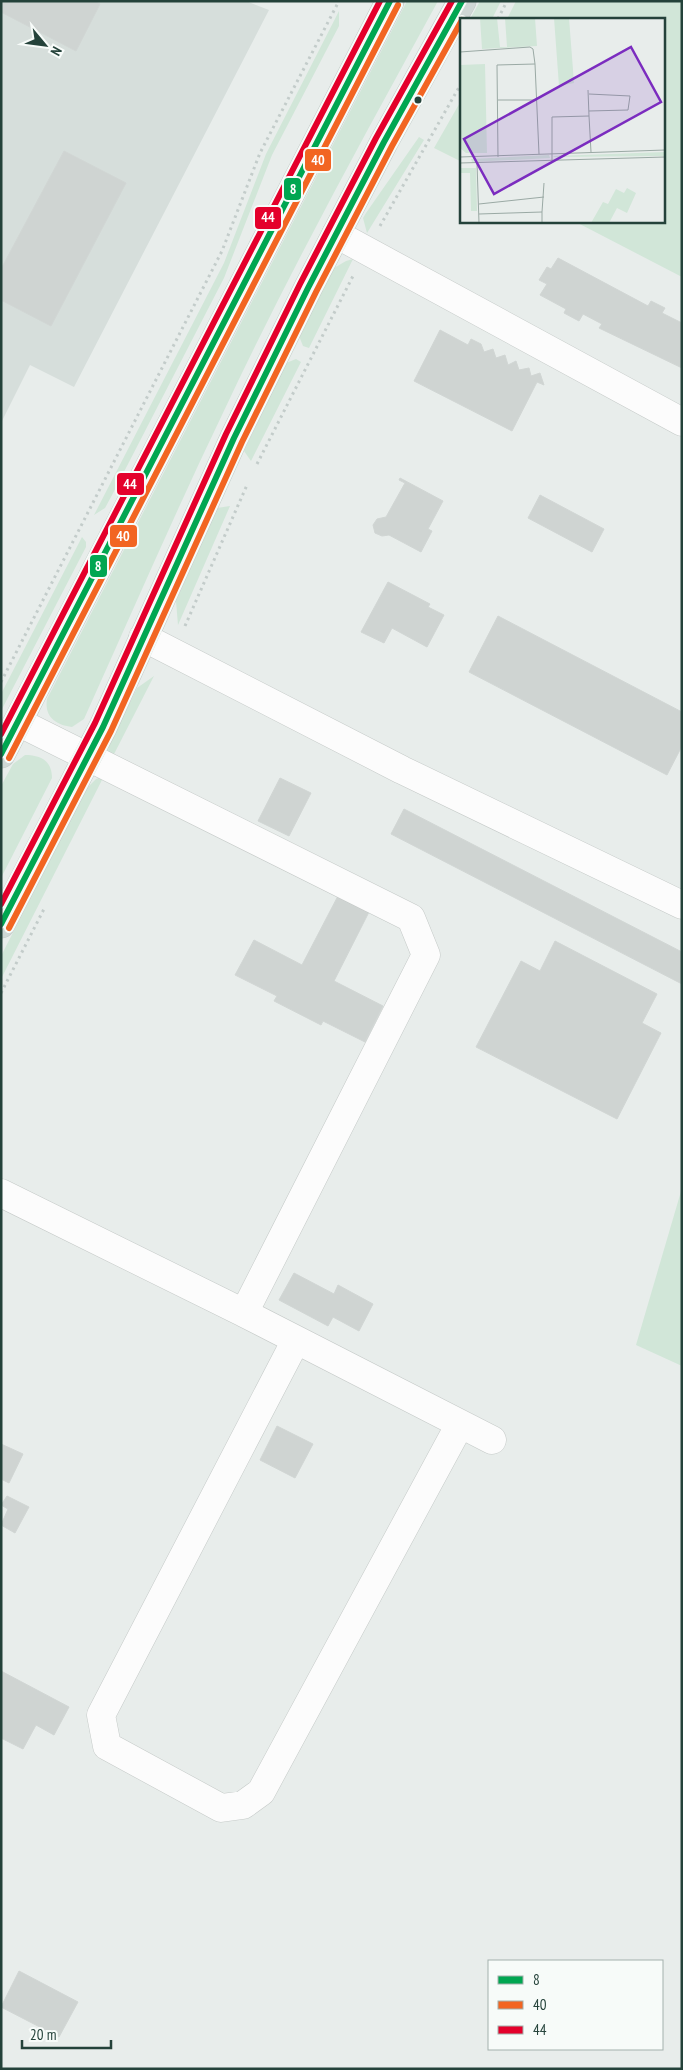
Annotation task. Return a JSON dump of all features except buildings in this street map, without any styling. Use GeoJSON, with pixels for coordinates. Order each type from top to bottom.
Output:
{"type":"FeatureCollection","features":[{"type":"Feature","properties":{"kind":"main road"},"geometry":{"type":"LineString","coordinates":[[1,924],[88,756],[234,438],[336,234],[405,103],[462,1]]}},
{"type":"Feature","properties":{"kind":"main road"},"geometry":{"type":"LineString","coordinates":[[1,754],[388,2]]}},
{"type":"Feature","properties":{"kind":"street"},"geometry":{"type":"LineString","coordinates":[[336,234],[682,422]]}},
{"type":"Feature","properties":{"kind":"street"},"geometry":{"type":"LineString","coordinates":[[143,637],[402,770],[679,897]]}},
{"type":"Feature","properties":{"kind":"street"},"geometry":{"type":"LineString","coordinates":[[18,722],[411,918],[426,955],[244,1313]]}},
{"type":"Feature","properties":{"kind":"street"},"geometry":{"type":"LineString","coordinates":[[1,1193],[244,1313],[492,1440]]}},
{"type":"Feature","properties":{"kind":"street"},"geometry":{"type":"LineString","coordinates":[[296,1340],[101,1715],[107,1746],[221,1808],[243,1805],[261,1792],[460,1424]]}},
{"type":"Feature","properties":{"kind":"path"},"geometry":{"type":"LineString","coordinates":[[1,682],[222,251],[260,153],[339,1]]}},
{"type":"Feature","properties":{"kind":"path"},"geometry":{"type":"LineString","coordinates":[[498,18],[507,1]]}},
{"type":"Feature","properties":{"kind":"path"},"geometry":{"type":"LineString","coordinates":[[256,465],[366,250],[460,86]]}},
{"type":"Feature","properties":{"kind":"path"},"geometry":{"type":"LineString","coordinates":[[173,652],[248,483]]}},
{"type":"Feature","properties":{"kind":"path"},"geometry":{"type":"LineString","coordinates":[[1,993],[48,900]]}},
{"type":"Feature","properties":{"kind":"shaded area"},"geometry":{"type":"Polygon","coordinates":[[[1,1],[246,1],[269,10],[74,387],[30,365],[1,423],[1,1]]]}},
{"type":"Feature","properties":{"kind":"green space"},"geometry":{"type":"Polygon","coordinates":[[[407,1],[438,1],[327,206],[247,362],[84,719],[72,727],[56,722],[47,711],[47,699],[407,1]]]}},
{"type":"Feature","properties":{"kind":"green space"},"geometry":{"type":"Polygon","coordinates":[[[480,1],[501,1],[492,18],[471,18],[480,1]]]}},
{"type":"Feature","properties":{"kind":"green space"},"geometry":{"type":"Polygon","coordinates":[[[516,1],[682,1],[682,277],[576,222],[666,222],[666,18],[508,18],[516,1]]]}},
{"type":"Feature","properties":{"kind":"green space"},"geometry":{"type":"Polygon","coordinates":[[[339,11],[339,26],[272,155],[224,278],[105,508],[94,515],[224,263],[266,154],[339,11]]]}},
{"type":"Feature","properties":{"kind":"green space"},"geometry":{"type":"Polygon","coordinates":[[[460,102],[460,161],[434,148],[460,102]]]}},
{"type":"Feature","properties":{"kind":"green space"},"geometry":{"type":"Polygon","coordinates":[[[419,137],[424,140],[367,233],[363,218],[419,137]]]}},
{"type":"Feature","properties":{"kind":"green space"},"geometry":{"type":"Polygon","coordinates":[[[353,259],[309,348],[303,346],[299,336],[334,268],[353,259]]]}},
{"type":"Feature","properties":{"kind":"green space"},"geometry":{"type":"Polygon","coordinates":[[[296,359],[301,362],[251,461],[244,451],[286,363],[296,359]]]}},
{"type":"Feature","properties":{"kind":"green space"},"geometry":{"type":"Polygon","coordinates":[[[230,506],[178,625],[176,601],[217,508],[230,506]]]}},
{"type":"Feature","properties":{"kind":"green space"},"geometry":{"type":"Polygon","coordinates":[[[82,537],[86,542],[86,547],[1,711],[1,694],[82,537]]]}},
{"type":"Feature","properties":{"kind":"green space"},"geometry":{"type":"Polygon","coordinates":[[[154,676],[112,758],[108,751],[109,745],[137,688],[154,676]]]}},
{"type":"Feature","properties":{"kind":"green space"},"geometry":{"type":"Polygon","coordinates":[[[25,755],[36,756],[48,763],[52,778],[1,878],[1,786],[13,764],[25,755]]]}},
{"type":"Feature","properties":{"kind":"green space"},"geometry":{"type":"Polygon","coordinates":[[[104,776],[1,979],[1,956],[87,788],[96,779],[104,776]]]}},
{"type":"Feature","properties":{"kind":"green space"},"geometry":{"type":"Polygon","coordinates":[[[682,1188],[682,1366],[636,1345],[682,1188]]]}},
{"type":"Feature","properties":{"kind":"transit line","name":"44"},"geometry":{"type":"LineString","coordinates":[[1,734],[380,1]]}},
{"type":"Feature","properties":{"kind":"transit line","name":"8"},"geometry":{"type":"LineString","coordinates":[[1,754],[390,1]]}},
{"type":"Feature","properties":{"kind":"transit line","name":"44"},"geometry":{"type":"LineString","coordinates":[[1,904],[95,723],[226,434],[300,284],[376,138],[452,1]]}},
{"type":"Feature","properties":{"kind":"transit line","name":"8"},"geometry":{"type":"LineString","coordinates":[[1,924],[103,727],[234,438],[308,288],[384,142],[462,1]]}},
{"type":"Feature","properties":{"kind":"transit line","name":"40"},"geometry":{"type":"LineString","coordinates":[[9,758],[398,5]]}},
{"type":"Feature","properties":{"kind":"transit line","name":"40"},"geometry":{"type":"LineString","coordinates":[[9,928],[111,731],[242,442],[316,292],[392,146],[460,24]]}}]}
